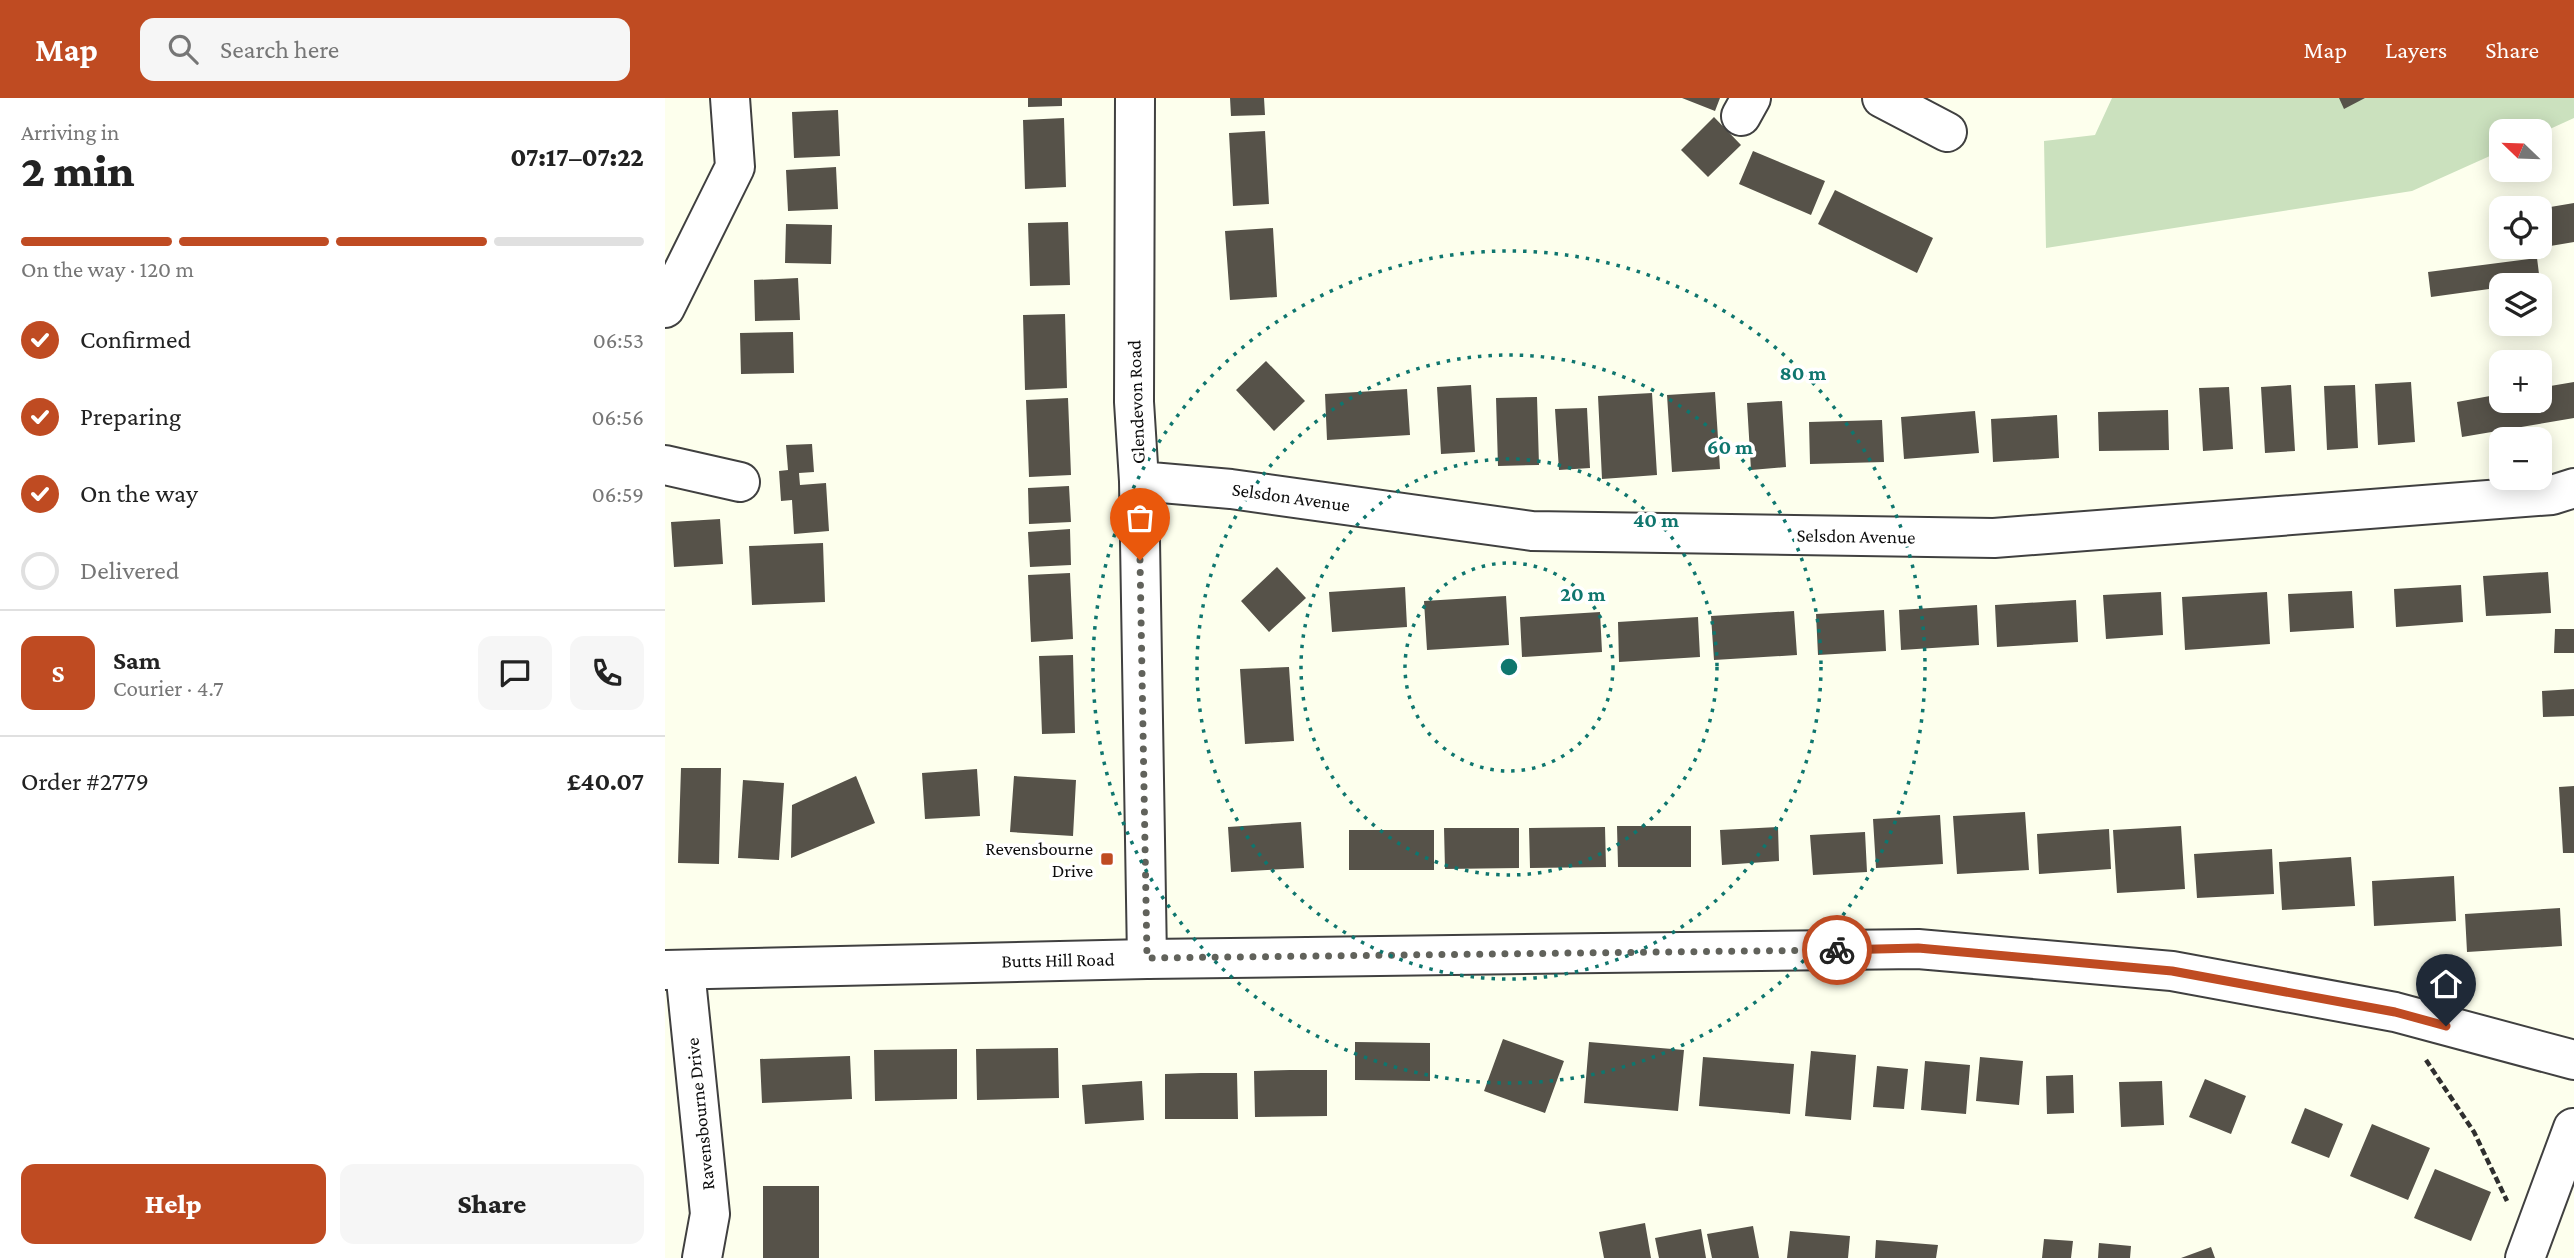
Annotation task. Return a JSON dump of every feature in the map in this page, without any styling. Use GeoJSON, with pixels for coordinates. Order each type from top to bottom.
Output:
{"type":"FeatureCollection","features":[{"type":"Feature","properties":{"kind":"street"},"geometry":{"type":"LineString","coordinates":[[665,308],[735,167],[730,98]]}},
{"type":"Feature","properties":{"kind":"street","name":"Glendevon Road"},"geometry":{"type":"LineString","coordinates":[[1135,98],[1134,402],[1139,481],[1147,958]]}},
{"type":"Feature","properties":{"kind":"street"},"geometry":{"type":"LineString","coordinates":[[1882,98],[1947,132]]}},
{"type":"Feature","properties":{"kind":"street"},"geometry":{"type":"LineString","coordinates":[[665,465],[740,482]]}},
{"type":"Feature","properties":{"kind":"street","name":"Selsdon Avenue"},"geometry":{"type":"LineString","coordinates":[[1139,481],[1231,489],[1532,531],[1994,538],[2552,495],[2574,488]]}},
{"type":"Feature","properties":{"kind":"street","name":"Butts Hill Road"},"geometry":{"type":"LineString","coordinates":[[675,970],[1147,958],[1918,948],[2172,971],[2395,1012],[2574,1060]]}},
{"type":"Feature","properties":{"kind":"street","name":"Ravensbourne Drive"},"geometry":{"type":"LineString","coordinates":[[675,970],[710,1214],[702,1258]]}},
{"type":"Feature","properties":{"kind":"street"},"geometry":{"type":"LineString","coordinates":[[2528,1253],[2573,1128]]}},
{"type":"Feature","properties":{"kind":"path"},"geometry":{"type":"LineString","coordinates":[[2395,1012],[2474,1132],[2528,1253]]}},
{"type":"Feature","properties":{"kind":"green space"},"geometry":{"type":"Polygon","coordinates":[[[2112,98],[2574,98],[2574,118],[2552,128],[2552,119],[2489,119],[2489,156],[2412,191],[2046,248],[2044,141],[2095,135],[2112,98]]]}},
{"type":"Feature","properties":{"kind":"building"},"geometry":{"type":"Polygon","coordinates":[[[1028,98],[1062,98],[1062,106],[1028,107],[1028,98]]]}},
{"type":"Feature","properties":{"kind":"building"},"geometry":{"type":"Polygon","coordinates":[[[1230,98],[1264,98],[1265,115],[1231,116],[1230,98]]]}},
{"type":"Feature","properties":{"kind":"building"},"geometry":{"type":"Polygon","coordinates":[[[1682,98],[1720,98],[1715,111],[1682,98]]]}},
{"type":"Feature","properties":{"kind":"building"},"geometry":{"type":"Polygon","coordinates":[[[2339,98],[2365,98],[2344,109],[2339,98]]]}},
{"type":"Feature","properties":{"kind":"building"},"geometry":{"type":"Polygon","coordinates":[[[838,110],[840,156],[794,158],[792,112],[838,110]]]}},
{"type":"Feature","properties":{"kind":"building"},"geometry":{"type":"Polygon","coordinates":[[[1714,117],[1741,145],[1708,177],[1681,150],[1714,117]]]}},
{"type":"Feature","properties":{"kind":"building"},"geometry":{"type":"Polygon","coordinates":[[[1064,118],[1066,187],[1025,189],[1023,120],[1064,118]]]}},
{"type":"Feature","properties":{"kind":"building"},"geometry":{"type":"Polygon","coordinates":[[[1265,131],[1269,204],[1233,206],[1229,133],[1265,131]]]}},
{"type":"Feature","properties":{"kind":"building"},"geometry":{"type":"Polygon","coordinates":[[[1753,151],[1825,181],[1811,215],[1739,184],[1753,151]]]}},
{"type":"Feature","properties":{"kind":"building"},"geometry":{"type":"Polygon","coordinates":[[[836,167],[838,209],[788,211],[786,170],[836,167]]]}},
{"type":"Feature","properties":{"kind":"building"},"geometry":{"type":"Polygon","coordinates":[[[1835,190],[1933,238],[1917,273],[1818,224],[1835,190]]]}},
{"type":"Feature","properties":{"kind":"building"},"geometry":{"type":"Polygon","coordinates":[[[2574,203],[2574,242],[2552,246],[2552,207],[2574,203]]]}},
{"type":"Feature","properties":{"kind":"building"},"geometry":{"type":"Polygon","coordinates":[[[1068,222],[1070,285],[1030,286],[1028,223],[1068,222]]]}},
{"type":"Feature","properties":{"kind":"building"},"geometry":{"type":"Polygon","coordinates":[[[786,224],[832,225],[831,264],[785,263],[786,224]]]}},
{"type":"Feature","properties":{"kind":"building"},"geometry":{"type":"Polygon","coordinates":[[[1273,228],[1277,297],[1230,300],[1225,231],[1273,228]]]}},
{"type":"Feature","properties":{"kind":"building"},"geometry":{"type":"Polygon","coordinates":[[[2537,259],[2539,273],[2489,273],[2489,289],[2431,297],[2428,272],[2537,259]]]}},
{"type":"Feature","properties":{"kind":"building"},"geometry":{"type":"Polygon","coordinates":[[[798,278],[800,320],[755,321],[754,280],[798,278]]]}},
{"type":"Feature","properties":{"kind":"building"},"geometry":{"type":"Polygon","coordinates":[[[1065,314],[1067,388],[1025,390],[1023,315],[1065,314]]]}},
{"type":"Feature","properties":{"kind":"building"},"geometry":{"type":"Polygon","coordinates":[[[793,332],[794,373],[741,374],[740,333],[793,332]]]}},
{"type":"Feature","properties":{"kind":"building"},"geometry":{"type":"Polygon","coordinates":[[[1266,361],[1305,401],[1274,431],[1236,390],[1266,361]]]}},
{"type":"Feature","properties":{"kind":"building"},"geometry":{"type":"Polygon","coordinates":[[[2411,382],[2415,442],[2378,445],[2375,384],[2411,382]]]}},
{"type":"Feature","properties":{"kind":"building"},"geometry":{"type":"Polygon","coordinates":[[[2574,382],[2574,418],[2521,427],[2489,427],[2489,432],[2462,437],[2457,402],[2489,396],[2489,413],[2552,413],[2552,386],[2574,382]]]}},
{"type":"Feature","properties":{"kind":"building"},"geometry":{"type":"Polygon","coordinates":[[[1471,385],[1475,452],[1441,454],[1437,387],[1471,385]]]}},
{"type":"Feature","properties":{"kind":"building"},"geometry":{"type":"Polygon","coordinates":[[[2291,385],[2295,451],[2265,453],[2261,387],[2291,385]]]}},
{"type":"Feature","properties":{"kind":"building"},"geometry":{"type":"Polygon","coordinates":[[[2355,385],[2358,448],[2327,450],[2324,386],[2355,385]]]}},
{"type":"Feature","properties":{"kind":"building"},"geometry":{"type":"Polygon","coordinates":[[[2229,387],[2233,449],[2203,451],[2199,388],[2229,387]]]}},
{"type":"Feature","properties":{"kind":"building"},"geometry":{"type":"Polygon","coordinates":[[[1407,389],[1410,435],[1327,440],[1325,394],[1407,389]]]}},
{"type":"Feature","properties":{"kind":"building"},"geometry":{"type":"Polygon","coordinates":[[[1715,392],[1720,469],[1672,472],[1667,395],[1715,392]]]}},
{"type":"Feature","properties":{"kind":"building"},"geometry":{"type":"Polygon","coordinates":[[[1652,393],[1657,475],[1602,479],[1598,396],[1652,393]]]}},
{"type":"Feature","properties":{"kind":"building"},"geometry":{"type":"Polygon","coordinates":[[[1537,397],[1539,465],[1498,466],[1496,398],[1537,397]]]}},
{"type":"Feature","properties":{"kind":"building"},"geometry":{"type":"Polygon","coordinates":[[[1068,398],[1071,475],[1029,477],[1026,400],[1068,398]]]}},
{"type":"Feature","properties":{"kind":"building"},"geometry":{"type":"Polygon","coordinates":[[[1782,401],[1786,467],[1751,470],[1747,403],[1782,401]]]}},
{"type":"Feature","properties":{"kind":"building"},"geometry":{"type":"Polygon","coordinates":[[[1587,408],[1590,468],[1559,470],[1555,409],[1587,408]]]}},
{"type":"Feature","properties":{"kind":"building"},"geometry":{"type":"Polygon","coordinates":[[[2168,410],[2169,450],[2099,451],[2098,412],[2168,410]]]}},
{"type":"Feature","properties":{"kind":"building"},"geometry":{"type":"Polygon","coordinates":[[[1975,411],[1979,453],[1904,459],[1901,417],[1975,411]]]}},
{"type":"Feature","properties":{"kind":"building"},"geometry":{"type":"Polygon","coordinates":[[[2057,415],[2059,458],[1993,462],[1991,419],[2057,415]]]}},
{"type":"Feature","properties":{"kind":"building"},"geometry":{"type":"Polygon","coordinates":[[[1882,420],[1884,462],[1810,464],[1809,422],[1882,420]]]}},
{"type":"Feature","properties":{"kind":"building"},"geometry":{"type":"Polygon","coordinates":[[[812,444],[814,472],[799,473],[800,485],[826,483],[829,531],[794,534],[792,500],[781,501],[779,471],[788,470],[786,445],[812,444]]]}},
{"type":"Feature","properties":{"kind":"building"},"geometry":{"type":"Polygon","coordinates":[[[1069,486],[1071,522],[1029,524],[1028,488],[1069,486]]]}},
{"type":"Feature","properties":{"kind":"building"},"geometry":{"type":"Polygon","coordinates":[[[720,519],[723,564],[674,567],[671,522],[720,519]]]}},
{"type":"Feature","properties":{"kind":"building"},"geometry":{"type":"Polygon","coordinates":[[[1070,529],[1071,565],[1030,567],[1028,532],[1070,529]]]}},
{"type":"Feature","properties":{"kind":"building"},"geometry":{"type":"Polygon","coordinates":[[[823,543],[825,602],[752,605],[749,546],[823,543]]]}},
{"type":"Feature","properties":{"kind":"building"},"geometry":{"type":"Polygon","coordinates":[[[1277,567],[1306,598],[1269,632],[1241,601],[1277,567]]]}},
{"type":"Feature","properties":{"kind":"building"},"geometry":{"type":"Polygon","coordinates":[[[2548,572],[2551,613],[2486,616],[2483,576],[2548,572]]]}},
{"type":"Feature","properties":{"kind":"building"},"geometry":{"type":"Polygon","coordinates":[[[1070,573],[1073,639],[1031,642],[1028,575],[1070,573]]]}},
{"type":"Feature","properties":{"kind":"building"},"geometry":{"type":"Polygon","coordinates":[[[2461,585],[2463,622],[2396,627],[2394,589],[2461,585]]]}},
{"type":"Feature","properties":{"kind":"building"},"geometry":{"type":"Polygon","coordinates":[[[1405,587],[1407,627],[1332,632],[1329,592],[1405,587]]]}},
{"type":"Feature","properties":{"kind":"building"},"geometry":{"type":"Polygon","coordinates":[[[2352,591],[2354,628],[2290,632],[2288,594],[2352,591]]]}},
{"type":"Feature","properties":{"kind":"building"},"geometry":{"type":"Polygon","coordinates":[[[2161,592],[2163,635],[2106,639],[2103,595],[2161,592]]]}},
{"type":"Feature","properties":{"kind":"building"},"geometry":{"type":"Polygon","coordinates":[[[2267,592],[2270,644],[2185,650],[2182,597],[2267,592]]]}},
{"type":"Feature","properties":{"kind":"building"},"geometry":{"type":"Polygon","coordinates":[[[1506,596],[1509,645],[1427,650],[1424,601],[1506,596]]]}},
{"type":"Feature","properties":{"kind":"building"},"geometry":{"type":"Polygon","coordinates":[[[2076,600],[2078,642],[1997,647],[1995,605],[2076,600]]]}},
{"type":"Feature","properties":{"kind":"building"},"geometry":{"type":"Polygon","coordinates":[[[1977,605],[1979,645],[1901,650],[1899,610],[1977,605]]]}},
{"type":"Feature","properties":{"kind":"building"},"geometry":{"type":"Polygon","coordinates":[[[1884,610],[1886,651],[1818,655],[1816,614],[1884,610]]]}},
{"type":"Feature","properties":{"kind":"building"},"geometry":{"type":"Polygon","coordinates":[[[1794,611],[1797,655],[1714,660],[1711,616],[1794,611]]]}},
{"type":"Feature","properties":{"kind":"building"},"geometry":{"type":"Polygon","coordinates":[[[1600,612],[1602,652],[1522,657],[1520,617],[1600,612]]]}},
{"type":"Feature","properties":{"kind":"building"},"geometry":{"type":"Polygon","coordinates":[[[1698,617],[1700,657],[1619,662],[1618,622],[1698,617]]]}},
{"type":"Feature","properties":{"kind":"building"},"geometry":{"type":"Polygon","coordinates":[[[2555,629],[2574,629],[2574,653],[2554,653],[2555,629]]]}},
{"type":"Feature","properties":{"kind":"building"},"geometry":{"type":"Polygon","coordinates":[[[1073,655],[1075,733],[1042,734],[1039,656],[1073,655]]]}},
{"type":"Feature","properties":{"kind":"building"},"geometry":{"type":"Polygon","coordinates":[[[1289,667],[1294,741],[1245,744],[1240,669],[1289,667]]]}},
{"type":"Feature","properties":{"kind":"building"},"geometry":{"type":"Polygon","coordinates":[[[2574,689],[2574,716],[2543,717],[2542,691],[2574,689]]]}},
{"type":"Feature","properties":{"kind":"building"},"geometry":{"type":"Polygon","coordinates":[[[681,768],[721,768],[719,864],[678,863],[681,768]]]}},
{"type":"Feature","properties":{"kind":"building"},"geometry":{"type":"Polygon","coordinates":[[[977,769],[980,816],[925,819],[922,773],[977,769]]]}},
{"type":"Feature","properties":{"kind":"building"},"geometry":{"type":"Polygon","coordinates":[[[856,776],[875,823],[791,858],[792,805],[856,776]]]}},
{"type":"Feature","properties":{"kind":"building"},"geometry":{"type":"Polygon","coordinates":[[[1014,776],[1076,780],[1073,836],[1010,832],[1014,776]]]}},
{"type":"Feature","properties":{"kind":"building"},"geometry":{"type":"Polygon","coordinates":[[[743,780],[784,783],[779,860],[738,858],[743,780]]]}},
{"type":"Feature","properties":{"kind":"building"},"geometry":{"type":"Polygon","coordinates":[[[2574,786],[2574,853],[2563,853],[2559,787],[2574,786]]]}},
{"type":"Feature","properties":{"kind":"building"},"geometry":{"type":"Polygon","coordinates":[[[2025,812],[2029,870],[1957,874],[1953,816],[2025,812]]]}},
{"type":"Feature","properties":{"kind":"building"},"geometry":{"type":"Polygon","coordinates":[[[1940,815],[1943,864],[1876,868],[1873,819],[1940,815]]]}},
{"type":"Feature","properties":{"kind":"building"},"geometry":{"type":"Polygon","coordinates":[[[1301,822],[1304,868],[1231,872],[1228,827],[1301,822]]]}},
{"type":"Feature","properties":{"kind":"building"},"geometry":{"type":"Polygon","coordinates":[[[1617,826],[1691,826],[1691,867],[1618,867],[1617,826]]]}},
{"type":"Feature","properties":{"kind":"building"},"geometry":{"type":"Polygon","coordinates":[[[2181,826],[2185,889],[2117,893],[2113,830],[2181,826]]]}},
{"type":"Feature","properties":{"kind":"building"},"geometry":{"type":"Polygon","coordinates":[[[1605,827],[1606,867],[1530,868],[1529,828],[1605,827]]]}},
{"type":"Feature","properties":{"kind":"building"},"geometry":{"type":"Polygon","coordinates":[[[1778,827],[1779,861],[1722,865],[1720,830],[1778,827]]]}},
{"type":"Feature","properties":{"kind":"building"},"geometry":{"type":"Polygon","coordinates":[[[1444,828],[1519,828],[1519,868],[1445,869],[1444,828]]]}},
{"type":"Feature","properties":{"kind":"building"},"geometry":{"type":"Polygon","coordinates":[[[2109,829],[2111,869],[2039,874],[2037,834],[2109,829]]]}},
{"type":"Feature","properties":{"kind":"building"},"geometry":{"type":"Polygon","coordinates":[[[1349,830],[1434,830],[1434,870],[1349,870],[1349,830]]]}},
{"type":"Feature","properties":{"kind":"building"},"geometry":{"type":"Polygon","coordinates":[[[1865,832],[1867,872],[1813,875],[1810,835],[1865,832]]]}},
{"type":"Feature","properties":{"kind":"building"},"geometry":{"type":"Polygon","coordinates":[[[2272,849],[2274,894],[2197,898],[2194,854],[2272,849]]]}},
{"type":"Feature","properties":{"kind":"building"},"geometry":{"type":"Polygon","coordinates":[[[2351,857],[2355,906],[2282,910],[2279,862],[2351,857]]]}},
{"type":"Feature","properties":{"kind":"building"},"geometry":{"type":"Polygon","coordinates":[[[2454,876],[2456,921],[2374,926],[2372,881],[2454,876]]]}},
{"type":"Feature","properties":{"kind":"building"},"geometry":{"type":"Polygon","coordinates":[[[2560,908],[2562,946],[2467,952],[2465,914],[2560,908]]]}},
{"type":"Feature","properties":{"kind":"building"},"geometry":{"type":"Polygon","coordinates":[[[1503,1039],[1564,1061],[1545,1113],[1484,1091],[1503,1039]]]}},
{"type":"Feature","properties":{"kind":"building"},"geometry":{"type":"Polygon","coordinates":[[[1355,1042],[1430,1043],[1430,1081],[1355,1080],[1355,1042]]]}},
{"type":"Feature","properties":{"kind":"building"},"geometry":{"type":"Polygon","coordinates":[[[1589,1042],[1684,1050],[1678,1111],[1584,1103],[1589,1042]]]}},
{"type":"Feature","properties":{"kind":"building"},"geometry":{"type":"Polygon","coordinates":[[[1058,1048],[1059,1098],[977,1100],[976,1049],[1058,1048]]]}},
{"type":"Feature","properties":{"kind":"building"},"geometry":{"type":"Polygon","coordinates":[[[957,1049],[957,1099],[875,1101],[874,1050],[957,1049]]]}},
{"type":"Feature","properties":{"kind":"building"},"geometry":{"type":"Polygon","coordinates":[[[1811,1051],[1856,1055],[1851,1120],[1805,1116],[1811,1051]]]}},
{"type":"Feature","properties":{"kind":"building"},"geometry":{"type":"Polygon","coordinates":[[[850,1056],[852,1099],[762,1103],[760,1059],[850,1056]]]}},
{"type":"Feature","properties":{"kind":"building"},"geometry":{"type":"Polygon","coordinates":[[[1703,1057],[1794,1064],[1790,1114],[1699,1106],[1703,1057]]]}},
{"type":"Feature","properties":{"kind":"building"},"geometry":{"type":"Polygon","coordinates":[[[1980,1057],[2023,1061],[2019,1105],[1976,1101],[1980,1057]]]}},
{"type":"Feature","properties":{"kind":"building"},"geometry":{"type":"Polygon","coordinates":[[[1925,1061],[1970,1065],[1966,1114],[1921,1110],[1925,1061]]]}},
{"type":"Feature","properties":{"kind":"building"},"geometry":{"type":"Polygon","coordinates":[[[1877,1066],[1908,1069],[1904,1109],[1873,1107],[1877,1066]]]}},
{"type":"Feature","properties":{"kind":"building"},"geometry":{"type":"Polygon","coordinates":[[[1327,1070],[1327,1116],[1255,1117],[1254,1071],[1327,1070]]]}},
{"type":"Feature","properties":{"kind":"building"},"geometry":{"type":"Polygon","coordinates":[[[1237,1073],[1238,1119],[1165,1119],[1165,1074],[1237,1073]]]}},
{"type":"Feature","properties":{"kind":"building"},"geometry":{"type":"Polygon","coordinates":[[[2073,1075],[2074,1113],[2047,1114],[2046,1076],[2073,1075]]]}},
{"type":"Feature","properties":{"kind":"building"},"geometry":{"type":"Polygon","coordinates":[[[2205,1079],[2246,1096],[2231,1134],[2189,1117],[2205,1079]]]}},
{"type":"Feature","properties":{"kind":"building"},"geometry":{"type":"Polygon","coordinates":[[[1142,1081],[1144,1120],[1085,1124],[1082,1085],[1142,1081]]]}},
{"type":"Feature","properties":{"kind":"building"},"geometry":{"type":"Polygon","coordinates":[[[2162,1081],[2164,1125],[2121,1127],[2119,1082],[2162,1081]]]}},
{"type":"Feature","properties":{"kind":"building"},"geometry":{"type":"Polygon","coordinates":[[[2305,1108],[2343,1124],[2329,1158],[2291,1143],[2305,1108]]]}},
{"type":"Feature","properties":{"kind":"building"},"geometry":{"type":"Polygon","coordinates":[[[2372,1124],[2430,1148],[2408,1200],[2350,1176],[2372,1124]]]}},
{"type":"Feature","properties":{"kind":"building"},"geometry":{"type":"Polygon","coordinates":[[[2435,1169],[2491,1192],[2471,1241],[2414,1218],[2435,1169]]]}},
{"type":"Feature","properties":{"kind":"building"},"geometry":{"type":"Polygon","coordinates":[[[763,1186],[819,1186],[819,1258],[763,1258],[763,1186]]]}},
{"type":"Feature","properties":{"kind":"building"},"geometry":{"type":"Polygon","coordinates":[[[1645,1223],[1651,1258],[1604,1258],[1599,1232],[1645,1223]]]}},
{"type":"Feature","properties":{"kind":"building"},"geometry":{"type":"Polygon","coordinates":[[[1753,1226],[1759,1258],[1712,1258],[1707,1234],[1753,1226]]]}},
{"type":"Feature","properties":{"kind":"building"},"geometry":{"type":"Polygon","coordinates":[[[1701,1229],[1706,1258],[1659,1258],[1655,1238],[1701,1229]]]}},
{"type":"Feature","properties":{"kind":"building"},"geometry":{"type":"Polygon","coordinates":[[[1790,1231],[1850,1236],[1848,1258],[1787,1258],[1790,1231]]]}},
{"type":"Feature","properties":{"kind":"building"},"geometry":{"type":"Polygon","coordinates":[[[2044,1239],[2073,1241],[2071,1258],[2042,1258],[2044,1239]]]}},
{"type":"Feature","properties":{"kind":"building"},"geometry":{"type":"Polygon","coordinates":[[[1876,1240],[1938,1245],[1936,1258],[1875,1258],[1876,1240]]]}},
{"type":"Feature","properties":{"kind":"building"},"geometry":{"type":"Polygon","coordinates":[[[2099,1243],[2131,1246],[2130,1258],[2098,1258],[2099,1243]]]}},
{"type":"Feature","properties":{"kind":"building"},"geometry":{"type":"Polygon","coordinates":[[[2211,1247],[2215,1258],[2181,1258],[2211,1247]]]}},
{"type":"Feature","properties":{"kind":"way so far"},"geometry":{"type":"LineString","coordinates":[[1140,560],[1147,958],[1837,950]]}},
{"type":"Feature","properties":{"kind":"place","name":"Revensbourne Drive"},"geometry":{"type":"Point","coordinates":[1107,859]}},
{"type":"Feature","properties":{"kind":"route"},"geometry":{"type":"LineString","coordinates":[[1837,950],[1918,948],[2172,971],[2395,1012],[2446,1026]]}}]}
